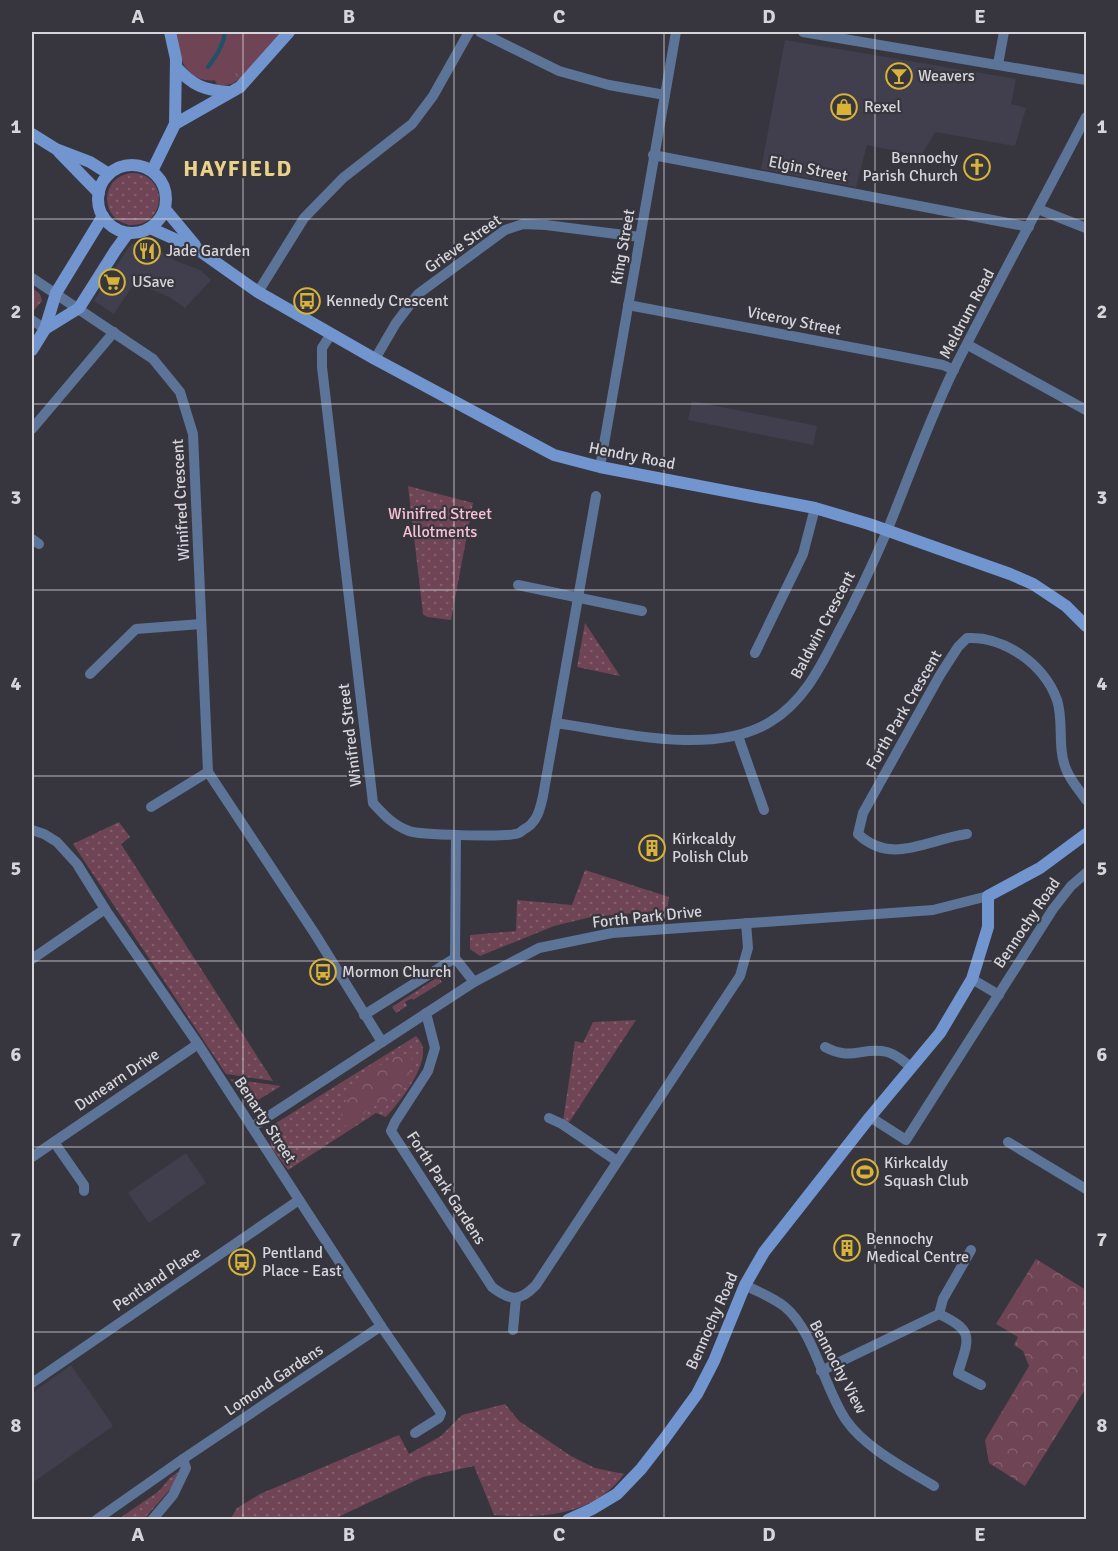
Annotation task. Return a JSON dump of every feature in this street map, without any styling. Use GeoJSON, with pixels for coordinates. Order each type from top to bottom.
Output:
{"type":"FeatureCollection","features":[{"type":"Feature","properties":{"kind":"street"},"geometry":{"type":"LineString","coordinates":[[152,171],[175,124],[176,67],[170,32]]}},
{"type":"Feature","properties":{"kind":"street"},"geometry":{"type":"LineString","coordinates":[[175,124],[240,87],[290,32]]}},
{"type":"Feature","properties":{"kind":"street"},"geometry":{"type":"LineString","coordinates":[[258,292],[304,218],[343,178],[412,124],[433,96],[469,32]]}},
{"type":"Feature","properties":{"kind":"street"},"geometry":{"type":"LineString","coordinates":[[480,32],[559,71],[609,85],[664,95]]}},
{"type":"Feature","properties":{"kind":"street","name":"King Street"},"geometry":{"type":"LineString","coordinates":[[600,467],[676,32]]}},
{"type":"Feature","properties":{"kind":"street"},"geometry":{"type":"LineString","coordinates":[[803,32],[1086,80]]}},
{"type":"Feature","properties":{"kind":"street"},"geometry":{"type":"LineString","coordinates":[[998,64],[1004,32]]}},
{"type":"Feature","properties":{"kind":"street"},"geometry":{"type":"LineString","coordinates":[[176,67],[187,80],[199,87],[212,91],[231,92]]}},
{"type":"Feature","properties":{"kind":"street","name":"Meldrum Road"},"geometry":{"type":"LineString","coordinates":[[887,531],[924,435],[954,370],[1086,117]]}},
{"type":"Feature","properties":{"kind":"street"},"geometry":{"type":"LineString","coordinates":[[32,134],[56,149],[90,162],[109,174]]}},
{"type":"Feature","properties":{"kind":"street"},"geometry":{"type":"LineString","coordinates":[[56,149],[99,194]]}},
{"type":"Feature","properties":{"kind":"street","name":"Elgin Street"},"geometry":{"type":"LineString","coordinates":[[653,155],[1029,227]]}},
{"type":"Feature","properties":{"kind":"street"},"geometry":{"type":"LineString","coordinates":[[130,165],[141,166],[152,171],[164,188],[166,199],[165,209],[156,223],[139,232],[128,233],[109,225],[99,209],[99,194],[109,174],[130,165]]}},
{"type":"Feature","properties":{"kind":"street","name":"Hendry Road"},"geometry":{"type":"LineString","coordinates":[[165,209],[197,249]]}},
{"type":"Feature","properties":{"kind":"street"},"geometry":{"type":"LineString","coordinates":[[1038,209],[1086,228]]}},
{"type":"Feature","properties":{"kind":"street"},"geometry":{"type":"LineString","coordinates":[[32,350],[45,329],[56,293],[103,216]]}},
{"type":"Feature","properties":{"kind":"street","name":"Grieve Street"},"geometry":{"type":"LineString","coordinates":[[375,359],[396,323],[418,294],[505,230],[523,224],[546,225],[640,237]]}},
{"type":"Feature","properties":{"kind":"street","name":"Hendry Road"},"geometry":{"type":"LineString","coordinates":[[150,228],[197,249],[258,292],[375,359],[554,455],[600,467],[815,508],[887,531],[1033,584],[1066,606],[1086,626]]}},
{"type":"Feature","properties":{"kind":"street"},"geometry":{"type":"LineString","coordinates":[[45,329],[79,308],[128,233]]}},
{"type":"Feature","properties":{"kind":"street","name":"Winifred Crescent"},"geometry":{"type":"LineString","coordinates":[[32,278],[153,359],[180,392],[194,434],[208,772]]}},
{"type":"Feature","properties":{"kind":"street","name":"Viceroy Street"},"geometry":{"type":"LineString","coordinates":[[628,305],[903,357],[943,365],[954,370]]}},
{"type":"Feature","properties":{"kind":"street"},"geometry":{"type":"LineString","coordinates":[[32,320],[45,329]]}},
{"type":"Feature","properties":{"kind":"street"},"geometry":{"type":"LineString","coordinates":[[32,429],[114,332]]}},
{"type":"Feature","properties":{"kind":"street","name":"Winifred Street"},"geometry":{"type":"LineString","coordinates":[[331,334],[322,348],[322,367],[373,803],[389,821],[411,832],[456,835],[514,834],[525,830],[534,822],[540,812],[596,496]]}},
{"type":"Feature","properties":{"kind":"street"},"geometry":{"type":"LineString","coordinates":[[968,345],[1086,411]]}},
{"type":"Feature","properties":{"kind":"street"},"geometry":{"type":"LineString","coordinates":[[755,653],[803,554],[815,508]]}},
{"type":"Feature","properties":{"kind":"street","name":"Baldwin Crescent"},"geometry":{"type":"LineString","coordinates":[[556,723],[682,741],[738,736],[769,723],[794,704],[811,683],[861,590],[887,531]]}},
{"type":"Feature","properties":{"kind":"street"},"geometry":{"type":"LineString","coordinates":[[519,585],[642,610]]}},
{"type":"Feature","properties":{"kind":"street"},"geometry":{"type":"LineString","coordinates":[[90,674],[136,628],[201,624]]}},
{"type":"Feature","properties":{"kind":"street","name":"Forth Park Crescent"},"geometry":{"type":"LineString","coordinates":[[967,834],[947,837],[930,844],[888,851],[865,841],[858,834],[863,813],[940,675],[958,647],[967,638],[983,637],[1006,647],[1029,660],[1044,676],[1057,702],[1061,752],[1066,772],[1086,800]]}},
{"type":"Feature","properties":{"kind":"street"},"geometry":{"type":"LineString","coordinates":[[738,736],[764,810]]}},
{"type":"Feature","properties":{"kind":"street"},"geometry":{"type":"LineString","coordinates":[[151,807],[208,772],[315,934],[382,1042]]}},
{"type":"Feature","properties":{"kind":"street","name":"Benarty Street"},"geometry":{"type":"LineString","coordinates":[[32,830],[44,834],[68,852],[198,1044],[381,1326],[441,1413],[439,1418],[415,1433]]}},
{"type":"Feature","properties":{"kind":"street","name":"Bennochy Road"},"geometry":{"type":"LineString","coordinates":[[568,1520],[617,1494],[641,1469],[697,1394],[714,1361],[745,1285],[764,1252],[870,1117],[940,1033],[972,979],[988,927],[988,896],[1040,868],[1086,834]]}},
{"type":"Feature","properties":{"kind":"street"},"geometry":{"type":"LineString","coordinates":[[456,835],[455,958],[474,982]]}},
{"type":"Feature","properties":{"kind":"street","name":"Bennochy Road"},"geometry":{"type":"LineString","coordinates":[[870,1117],[906,1140],[1053,909],[1071,886],[1086,873]]}},
{"type":"Feature","properties":{"kind":"street","name":"Forth Park Drive"},"geometry":{"type":"LineString","coordinates":[[252,1127],[474,982],[539,948],[612,933],[933,910],[988,896]]}},
{"type":"Feature","properties":{"kind":"street"},"geometry":{"type":"LineString","coordinates":[[32,959],[105,909]]}},
{"type":"Feature","properties":{"kind":"street"},"geometry":{"type":"LineString","coordinates":[[513,1330],[516,1298],[526,1295],[536,1286],[740,976],[748,948],[746,923]]}},
{"type":"Feature","properties":{"kind":"street"},"geometry":{"type":"LineString","coordinates":[[364,1015],[455,958]]}},
{"type":"Feature","properties":{"kind":"street","name":"Bennochy Road"},"geometry":{"type":"LineString","coordinates":[[972,979],[999,995]]}},
{"type":"Feature","properties":{"kind":"street","name":"Forth Park Gardens"},"geometry":{"type":"LineString","coordinates":[[426,1013],[435,1048],[428,1071],[394,1122],[391,1131],[492,1287],[503,1295],[516,1298]]}},
{"type":"Feature","properties":{"kind":"street","name":"Dunearn Drive"},"geometry":{"type":"LineString","coordinates":[[32,1158],[198,1044]]}},
{"type":"Feature","properties":{"kind":"street"},"geometry":{"type":"LineString","coordinates":[[825,1047],[843,1054],[885,1051],[898,1056],[911,1067]]}},
{"type":"Feature","properties":{"kind":"street"},"geometry":{"type":"LineString","coordinates":[[549,1119],[562,1124],[617,1161]]}},
{"type":"Feature","properties":{"kind":"street"},"geometry":{"type":"LineString","coordinates":[[54,1142],[84,1185],[84,1191]]}},
{"type":"Feature","properties":{"kind":"street"},"geometry":{"type":"LineString","coordinates":[[1008,1142],[1086,1190]]}},
{"type":"Feature","properties":{"kind":"street","name":"Pentland Place"},"geometry":{"type":"LineString","coordinates":[[32,1383],[299,1200]]}},
{"type":"Feature","properties":{"kind":"street"},"geometry":{"type":"LineString","coordinates":[[821,1371],[939,1314],[943,1299],[971,1250]]}},
{"type":"Feature","properties":{"kind":"street","name":"Bennochy View"},"geometry":{"type":"LineString","coordinates":[[745,1285],[786,1308],[808,1335],[821,1371],[846,1420],[868,1443],[934,1486]]}},
{"type":"Feature","properties":{"kind":"street"},"geometry":{"type":"LineString","coordinates":[[939,1314],[957,1323],[964,1330],[967,1341],[958,1372],[981,1385]]}},
{"type":"Feature","properties":{"kind":"street","name":"Lomond Gardens"},"geometry":{"type":"LineString","coordinates":[[96,1520],[381,1326]]}},
{"type":"Feature","properties":{"kind":"street"},"geometry":{"type":"LineString","coordinates":[[152,1520],[173,1495],[186,1468],[183,1459]]}},
{"type":"Feature","properties":{"kind":"shaded area"},"geometry":{"type":"Polygon","coordinates":[[[785,40],[1016,79],[1011,104],[1026,108],[1015,146],[935,132],[921,156],[867,145],[856,187],[761,169],[785,40]]]}},
{"type":"Feature","properties":{"kind":"shaded area"},"geometry":{"type":"Polygon","coordinates":[[[144,242],[176,261],[200,270],[211,280],[185,308],[169,297],[135,282],[114,314],[94,301],[131,244],[144,242]]]}},
{"type":"Feature","properties":{"kind":"shaded area"},"geometry":{"type":"Polygon","coordinates":[[[692,401],[817,426],[813,445],[688,420],[692,401]]]}},
{"type":"Feature","properties":{"kind":"shaded area"},"geometry":{"type":"Polygon","coordinates":[[[186,1153],[206,1183],[149,1223],[128,1193],[186,1153]]]}},
{"type":"Feature","properties":{"kind":"shaded area"},"geometry":{"type":"Polygon","coordinates":[[[71,1365],[113,1426],[32,1483],[32,1393],[71,1365]]]}},
{"type":"Feature","properties":{"kind":"green space"},"geometry":{"type":"Polygon","coordinates":[[[175,32],[282,32],[264,53],[238,72],[210,81],[197,77],[186,68],[180,56],[175,32]]]}},
{"type":"Feature","properties":{"kind":"green space"},"geometry":{"type":"Polygon","coordinates":[[[279,38],[245,75],[232,84],[218,86],[214,79],[279,38]]]}},
{"type":"Feature","properties":{"kind":"green space"},"geometry":{"type":"Polygon","coordinates":[[[133,173],[147,177],[155,185],[159,199],[155,213],[147,221],[133,225],[119,221],[111,213],[107,199],[111,185],[119,177],[133,173]]]}},
{"type":"Feature","properties":{"kind":"green space"},"geometry":{"type":"Polygon","coordinates":[[[32,288],[40,294],[42,301],[33,311],[32,311],[32,288]]]}},
{"type":"Feature","properties":{"kind":"green space","name":"Winifred Street Allotments"},"geometry":{"type":"Polygon","coordinates":[[[408,486],[473,503],[451,620],[427,617],[423,614],[408,486]]]}},
{"type":"Feature","properties":{"kind":"green space"},"geometry":{"type":"Polygon","coordinates":[[[585,623],[620,676],[577,667],[585,623]]]}},
{"type":"Feature","properties":{"kind":"green space"},"geometry":{"type":"Polygon","coordinates":[[[119,822],[130,837],[121,844],[273,1081],[226,1074],[73,844],[119,822]]]}},
{"type":"Feature","properties":{"kind":"green space"},"geometry":{"type":"Polygon","coordinates":[[[585,870],[669,897],[667,910],[591,917],[554,926],[480,956],[470,949],[470,935],[516,931],[517,900],[572,905],[585,870]]]}},
{"type":"Feature","properties":{"kind":"green space"},"geometry":{"type":"Polygon","coordinates":[[[438,977],[442,982],[413,1000],[412,998],[405,1002],[407,1006],[396,1013],[392,1007],[438,977]]]}},
{"type":"Feature","properties":{"kind":"green space"},"geometry":{"type":"Polygon","coordinates":[[[636,1020],[568,1124],[563,1121],[575,1041],[583,1043],[593,1022],[636,1020]]]}},
{"type":"Feature","properties":{"kind":"green space"},"geometry":{"type":"Polygon","coordinates":[[[416,1036],[423,1048],[420,1066],[398,1103],[386,1117],[376,1113],[288,1170],[270,1142],[276,1123],[416,1036]]]}},
{"type":"Feature","properties":{"kind":"green space"},"geometry":{"type":"Polygon","coordinates":[[[401,1053],[411,1056],[411,1061],[407,1079],[400,1090],[393,1098],[371,1108],[345,1126],[341,1122],[342,1110],[353,1090],[371,1072],[401,1053]]]}},
{"type":"Feature","properties":{"kind":"green space"},"geometry":{"type":"Polygon","coordinates":[[[230,1079],[281,1086],[253,1103],[247,1103],[230,1079]]]}},
{"type":"Feature","properties":{"kind":"green space"},"geometry":{"type":"Polygon","coordinates":[[[1036,1259],[1086,1290],[1086,1388],[1025,1486],[989,1463],[985,1440],[1029,1366],[1023,1351],[1014,1345],[1018,1337],[996,1324],[1036,1259]]]}},
{"type":"Feature","properties":{"kind":"green space"},"geometry":{"type":"Polygon","coordinates":[[[505,1404],[519,1421],[571,1456],[595,1468],[624,1474],[598,1499],[565,1512],[547,1515],[494,1515],[474,1466],[423,1477],[334,1519],[230,1520],[237,1508],[260,1494],[399,1435],[409,1454],[441,1436],[462,1415],[505,1404]]]}},
{"type":"Feature","properties":{"kind":"green space"},"geometry":{"type":"Polygon","coordinates":[[[178,1472],[173,1486],[144,1519],[117,1520],[159,1491],[178,1472]]]}},
{"type":"Feature","properties":{"kind":"waterway"},"geometry":{"type":"LineString","coordinates":[[208,67],[223,42],[225,32]]}},
{"type":"Feature","properties":{"kind":"place","name":"Weavers"},"geometry":{"type":"Point","coordinates":[899,76]}},
{"type":"Feature","properties":{"kind":"place","name":"Rexel"},"geometry":{"type":"Point","coordinates":[844,107]}},
{"type":"Feature","properties":{"kind":"place","name":"Bennochy Parish Church"},"geometry":{"type":"Point","coordinates":[977,167]}},
{"type":"Feature","properties":{"kind":"place","name":"Jade Garden"},"geometry":{"type":"Point","coordinates":[147,251]}},
{"type":"Feature","properties":{"kind":"place","name":"USave"},"geometry":{"type":"Point","coordinates":[112,282]}},
{"type":"Feature","properties":{"kind":"place","name":"Kennedy Crescent"},"geometry":{"type":"Point","coordinates":[307,301]}},
{"type":"Feature","properties":{"kind":"place","name":"Kirkcaldy Polish Club"},"geometry":{"type":"Point","coordinates":[652,848]}},
{"type":"Feature","properties":{"kind":"place","name":"Mormon Church"},"geometry":{"type":"Point","coordinates":[323,972]}},
{"type":"Feature","properties":{"kind":"place","name":"Kirkcaldy Squash Club"},"geometry":{"type":"Point","coordinates":[865,1172]}},
{"type":"Feature","properties":{"kind":"place","name":"Bennochy Medical Centre"},"geometry":{"type":"Point","coordinates":[847,1248]}},
{"type":"Feature","properties":{"kind":"place","name":"Pentland Place - East"},"geometry":{"type":"Point","coordinates":[242,1262]}},
{"type":"Feature","properties":{"kind":"district","name":"HAYFIELD"},"geometry":{"type":"Point","coordinates":[238,168]}}]}
